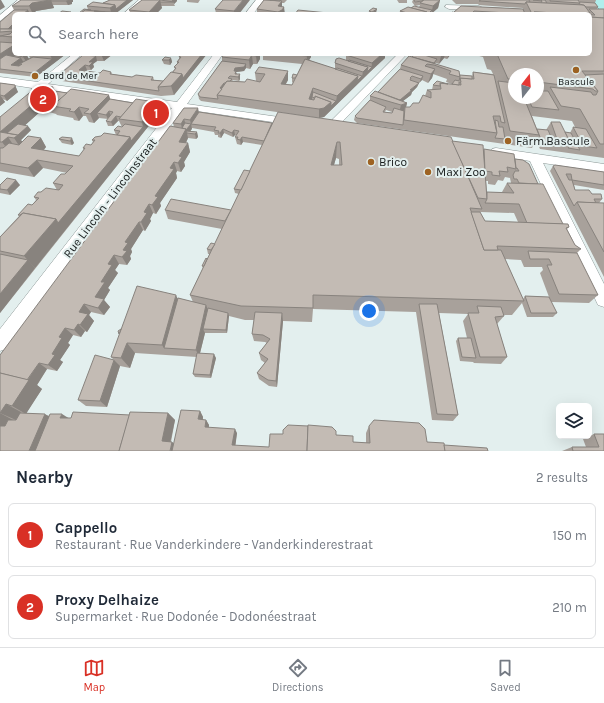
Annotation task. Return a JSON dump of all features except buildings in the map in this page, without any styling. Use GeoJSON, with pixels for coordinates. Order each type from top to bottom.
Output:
{"type":"FeatureCollection","features":[{"type":"Feature","properties":{"kind":"main road"},"geometry":{"type":"LineString","coordinates":[[597,0],[603,12]]}},
{"type":"Feature","properties":{"kind":"street"},"geometry":{"type":"LineString","coordinates":[[0,19],[22,0]]}},
{"type":"Feature","properties":{"kind":"street"},"geometry":{"type":"LineString","coordinates":[[129,12],[143,0]]}},
{"type":"Feature","properties":{"kind":"street"},"geometry":{"type":"LineString","coordinates":[[251,12],[260,0]]}},
{"type":"Feature","properties":{"kind":"street"},"geometry":{"type":"LineString","coordinates":[[443,0],[449,7],[491,9]]}},
{"type":"Feature","properties":{"kind":"street"},"geometry":{"type":"LineString","coordinates":[[444,12],[449,7]]}},
{"type":"Feature","properties":{"kind":"street"},"geometry":{"type":"LineString","coordinates":[[27,97],[76,56]]}},
{"type":"Feature","properties":{"kind":"street","name":"Rue Lincoln - Lincolnstraat"},"geometry":{"type":"LineString","coordinates":[[0,343],[218,56]]}},
{"type":"Feature","properties":{"kind":"street"},"geometry":{"type":"LineString","coordinates":[[335,129],[337,121],[401,56]]}},
{"type":"Feature","properties":{"kind":"street"},"geometry":{"type":"LineString","coordinates":[[0,80],[306,124]]}},
{"type":"Feature","properties":{"kind":"street"},"geometry":{"type":"LineString","coordinates":[[321,127],[350,131]]}},
{"type":"Feature","properties":{"kind":"street"},"geometry":{"type":"LineString","coordinates":[[481,150],[604,168]]}},
{"type":"Feature","properties":{"kind":"street"},"geometry":{"type":"LineString","coordinates":[[535,158],[538,168],[604,300]]}},
{"type":"Feature","properties":{"kind":"place","name":"Bascule"},"geometry":{"type":"Point","coordinates":[576,70]}},
{"type":"Feature","properties":{"kind":"place","name":"Bord de Mer"},"geometry":{"type":"Point","coordinates":[35,76]}},
{"type":"Feature","properties":{"kind":"place","name":"Proxy Delhaize"},"geometry":{"type":"Point","coordinates":[43,99]}},
{"type":"Feature","properties":{"kind":"place","name":"Cappello"},"geometry":{"type":"Point","coordinates":[156,113]}},
{"type":"Feature","properties":{"kind":"place","name":"Färm.Bascule"},"geometry":{"type":"Point","coordinates":[508,141]}},
{"type":"Feature","properties":{"kind":"place","name":"Brico"},"geometry":{"type":"Point","coordinates":[371,162]}},
{"type":"Feature","properties":{"kind":"place","name":"Maxi Zoo"},"geometry":{"type":"Point","coordinates":[428,172]}}]}
